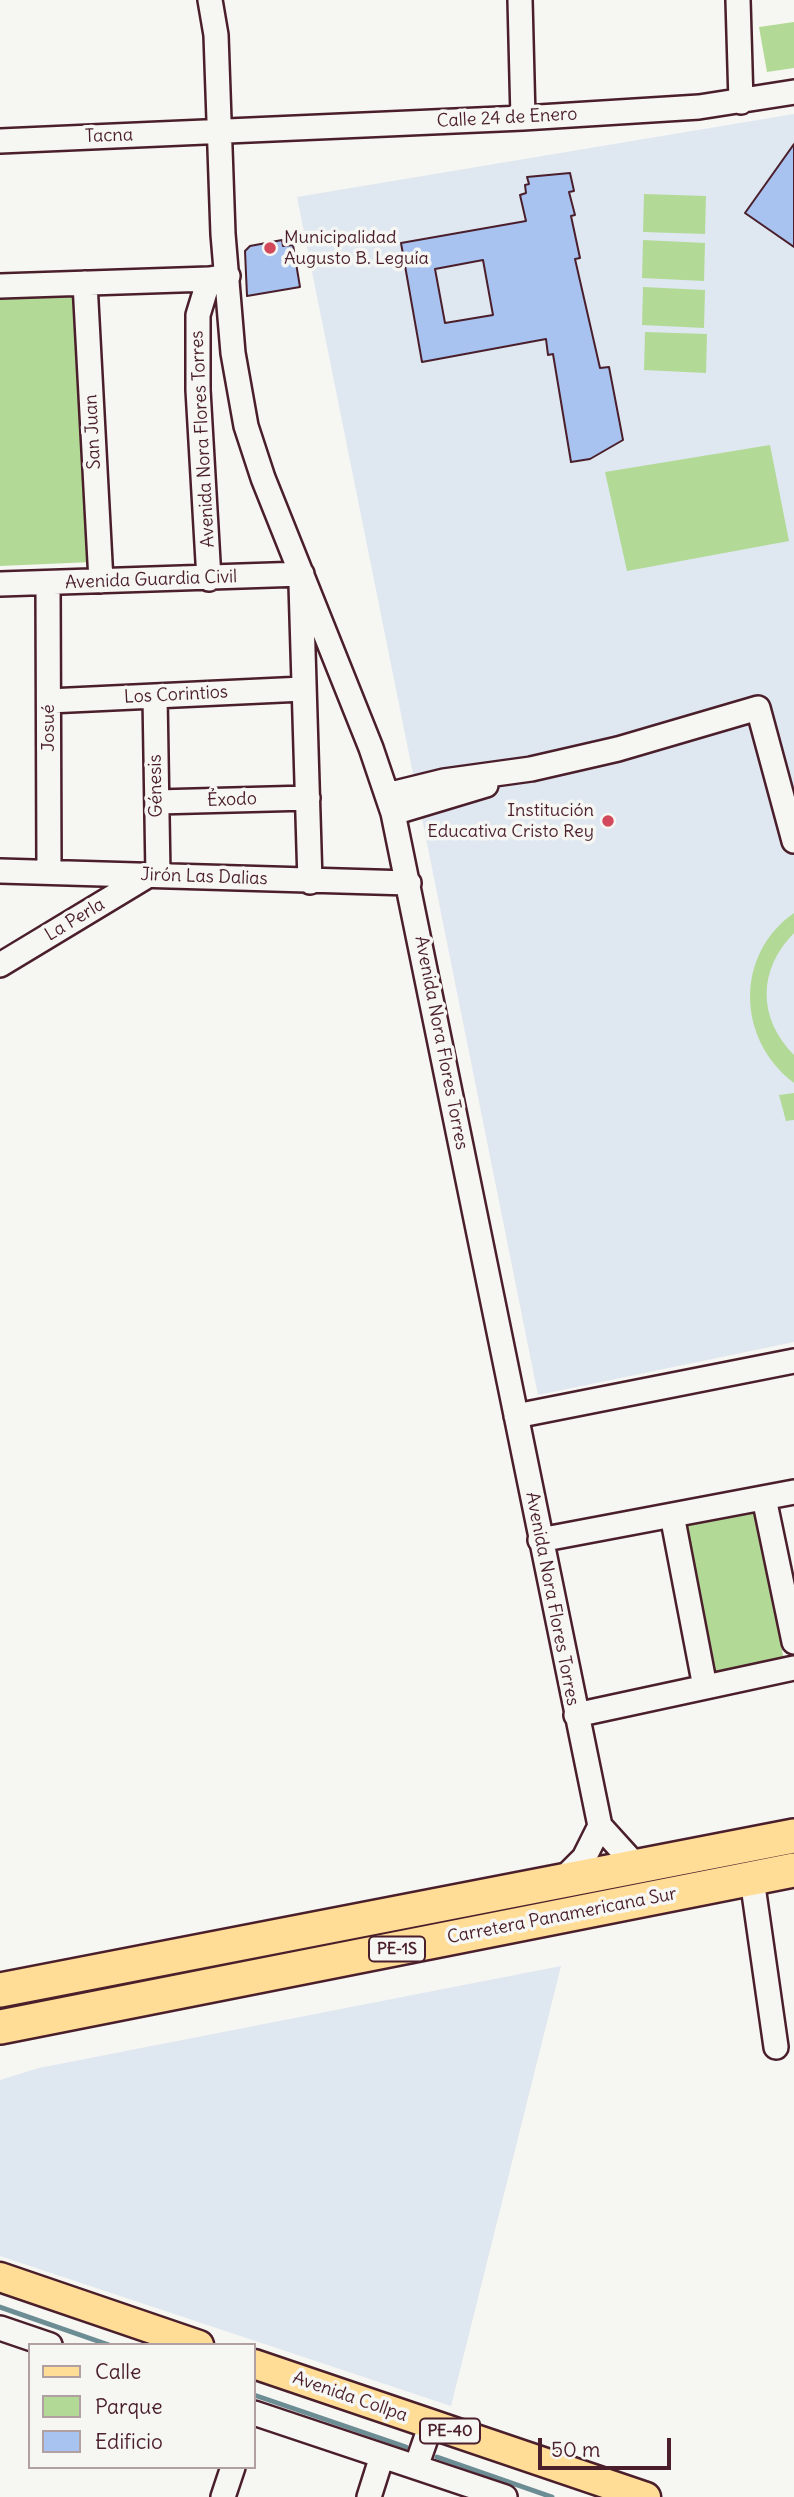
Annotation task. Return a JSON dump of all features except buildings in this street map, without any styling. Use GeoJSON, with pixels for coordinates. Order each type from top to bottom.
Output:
{"type":"FeatureCollection","features":[{"type":"Feature","properties":{"kind":"highway","name":"Carretera Panamericana Sur"},"geometry":{"type":"LineString","coordinates":[[0,1990],[794,1836]]}},
{"type":"Feature","properties":{"kind":"highway","name":"Carretera Panamericana Sur"},"geometry":{"type":"LineString","coordinates":[[0,2027],[794,1870]]}},
{"type":"Feature","properties":{"kind":"highway"},"geometry":{"type":"LineString","coordinates":[[492,1896],[497,1929]]}},
{"type":"Feature","properties":{"kind":"main road"},"geometry":{"type":"LineString","coordinates":[[0,2277],[193,2343]]}},
{"type":"Feature","properties":{"kind":"main road","name":"Avenida Collpa"},"geometry":{"type":"LineString","coordinates":[[256,2365],[646,2497]]}},
{"type":"Feature","properties":{"kind":"street","name":"Avenida Nora Flores Torres"},"geometry":{"type":"LineString","coordinates":[[210,0],[216,35],[218,278],[246,426],[390,804],[409,883],[600,1826],[638,1868]]}},
{"type":"Feature","properties":{"kind":"street","name":"Avenida Nora Flores Torres"},"geometry":{"type":"LineString","coordinates":[[216,35],[227,0]]}},
{"type":"Feature","properties":{"kind":"street"},"geometry":{"type":"LineString","coordinates":[[520,0],[523,118]]}},
{"type":"Feature","properties":{"kind":"street"},"geometry":{"type":"LineString","coordinates":[[738,0],[741,102]]}},
{"type":"Feature","properties":{"kind":"street","name":"Calle 24 de Enero"},"geometry":{"type":"LineString","coordinates":[[218,132],[523,118],[741,102],[794,92]]}},
{"type":"Feature","properties":{"kind":"street","name":"Tacna"},"geometry":{"type":"LineString","coordinates":[[0,141],[218,132]]}},
{"type":"Feature","properties":{"kind":"street","name":"Avenida Nora Flores Torres"},"geometry":{"type":"LineString","coordinates":[[209,579],[198,315],[218,278]]}},
{"type":"Feature","properties":{"kind":"street"},"geometry":{"type":"LineString","coordinates":[[0,286],[218,278]]}},
{"type":"Feature","properties":{"kind":"street","name":"San Juan"},"geometry":{"type":"LineString","coordinates":[[85,283],[101,581]]}},
{"type":"Feature","properties":{"kind":"street"},"geometry":{"type":"LineString","coordinates":[[302,574],[310,882]]}},
{"type":"Feature","properties":{"kind":"street","name":"Avenida Guardia Civil"},"geometry":{"type":"LineString","coordinates":[[0,584],[302,574]]}},
{"type":"Feature","properties":{"kind":"street","name":"Josué"},"geometry":{"type":"LineString","coordinates":[[48,583],[49,872]]}},
{"type":"Feature","properties":{"kind":"street","name":"Los Corintios"},"geometry":{"type":"LineString","coordinates":[[49,701],[303,690]]}},
{"type":"Feature","properties":{"kind":"street","name":"Génesis"},"geometry":{"type":"LineString","coordinates":[[153,875],[157,802],[155,696]]}},
{"type":"Feature","properties":{"kind":"street"},"geometry":{"type":"LineString","coordinates":[[390,804],[455,796],[531,769],[618,748],[758,708],[794,841]]}},
{"type":"Feature","properties":{"kind":"street","name":"Éxodo"},"geometry":{"type":"LineString","coordinates":[[157,802],[308,797]]}},
{"type":"Feature","properties":{"kind":"street","name":"Jirón Las Dalias"},"geometry":{"type":"LineString","coordinates":[[0,871],[409,883]]}},
{"type":"Feature","properties":{"kind":"street","name":"La Perla"},"geometry":{"type":"LineString","coordinates":[[0,965],[153,875]]}},
{"type":"Feature","properties":{"kind":"street"},"geometry":{"type":"LineString","coordinates":[[516,1416],[794,1361]]}},
{"type":"Feature","properties":{"kind":"street"},"geometry":{"type":"LineString","coordinates":[[540,1540],[794,1492]]}},
{"type":"Feature","properties":{"kind":"street"},"geometry":{"type":"LineString","coordinates":[[764,1498],[794,1642]]}},
{"type":"Feature","properties":{"kind":"street"},"geometry":{"type":"LineString","coordinates":[[672,1515],[705,1687]]}},
{"type":"Feature","properties":{"kind":"street"},"geometry":{"type":"LineString","coordinates":[[576,1715],[794,1668]]}},
{"type":"Feature","properties":{"kind":"street"},"geometry":{"type":"LineString","coordinates":[[559,1883],[584,1858],[600,1826]]}},
{"type":"Feature","properties":{"kind":"street"},"geometry":{"type":"LineString","coordinates":[[752,1879],[788,2046]]}},
{"type":"Feature","properties":{"kind":"street"},"geometry":{"type":"LineString","coordinates":[[0,2328],[44,2343]]}},
{"type":"Feature","properties":{"kind":"street"},"geometry":{"type":"LineString","coordinates":[[256,2414],[505,2497]]}},
{"type":"Feature","properties":{"kind":"street"},"geometry":{"type":"LineString","coordinates":[[416,2467],[431,2424]]}},
{"type":"Feature","properties":{"kind":"street"},"geometry":{"type":"LineString","coordinates":[[369,2497],[382,2456]]}},
{"type":"Feature","properties":{"kind":"street"},"geometry":{"type":"LineString","coordinates":[[223,2497],[232,2469]]}},
{"type":"Feature","properties":{"kind":"shaded area","name":"Institución Educativa Cristo Rey"},"geometry":{"type":"Polygon","coordinates":[[[794,114],[794,1342],[538,1395],[297,197],[794,114]]]}},
{"type":"Feature","properties":{"kind":"shaded area"},"geometry":{"type":"Polygon","coordinates":[[[561,1966],[451,2406],[0,2256],[0,2080],[39,2068],[561,1966]]]}},
{"type":"Feature","properties":{"kind":"green space"},"geometry":{"type":"Polygon","coordinates":[[[794,22],[794,68],[767,72],[759,27],[794,22]]]}},
{"type":"Feature","properties":{"kind":"green space"},"geometry":{"type":"Polygon","coordinates":[[[644,194],[706,196],[705,234],[643,232],[644,194]]]}},
{"type":"Feature","properties":{"kind":"green space"},"geometry":{"type":"Polygon","coordinates":[[[643,240],[705,243],[704,281],[642,278],[643,240]]]}},
{"type":"Feature","properties":{"kind":"green space"},"geometry":{"type":"Polygon","coordinates":[[[643,287],[705,290],[704,328],[642,325],[643,287]]]}},
{"type":"Feature","properties":{"kind":"green space"},"geometry":{"type":"Polygon","coordinates":[[[78,293],[92,562],[0,566],[0,296],[78,293]]]}},
{"type":"Feature","properties":{"kind":"green space"},"geometry":{"type":"Polygon","coordinates":[[[645,332],[707,334],[706,373],[644,370],[645,332]]]}},
{"type":"Feature","properties":{"kind":"green space"},"geometry":{"type":"Polygon","coordinates":[[[770,445],[789,541],[627,571],[605,472],[770,445]]]}},
{"type":"Feature","properties":{"kind":"green space"},"geometry":{"type":"Polygon","coordinates":[[[794,913],[794,933],[774,962],[768,978],[767,994],[773,1025],[794,1055],[794,1083],[775,1065],[762,1044],[753,1021],[750,998],[753,974],[761,951],[774,931],[794,913]]]}},
{"type":"Feature","properties":{"kind":"green space"},"geometry":{"type":"Polygon","coordinates":[[[794,1093],[794,1120],[786,1121],[779,1095],[794,1093]]]}},
{"type":"Feature","properties":{"kind":"green space"},"geometry":{"type":"Polygon","coordinates":[[[753,1510],[784,1660],[712,1676],[682,1524],[753,1510]]]}},
{"type":"Feature","properties":{"kind":"waterway"},"geometry":{"type":"LineString","coordinates":[[0,2307],[103,2343]]}},
{"type":"Feature","properties":{"kind":"waterway"},"geometry":{"type":"LineString","coordinates":[[256,2396],[406,2447]]}},
{"type":"Feature","properties":{"kind":"waterway"},"geometry":{"type":"LineString","coordinates":[[437,2457],[552,2497]]}},
{"type":"Feature","properties":{"kind":"place","name":"Municipalidad Augusto B. Leguía"},"geometry":{"type":"Point","coordinates":[270,248]}},
{"type":"Feature","properties":{"kind":"place","name":"Institución Educativa Cristo Rey"},"geometry":{"type":"Point","coordinates":[608,821]}}]}
